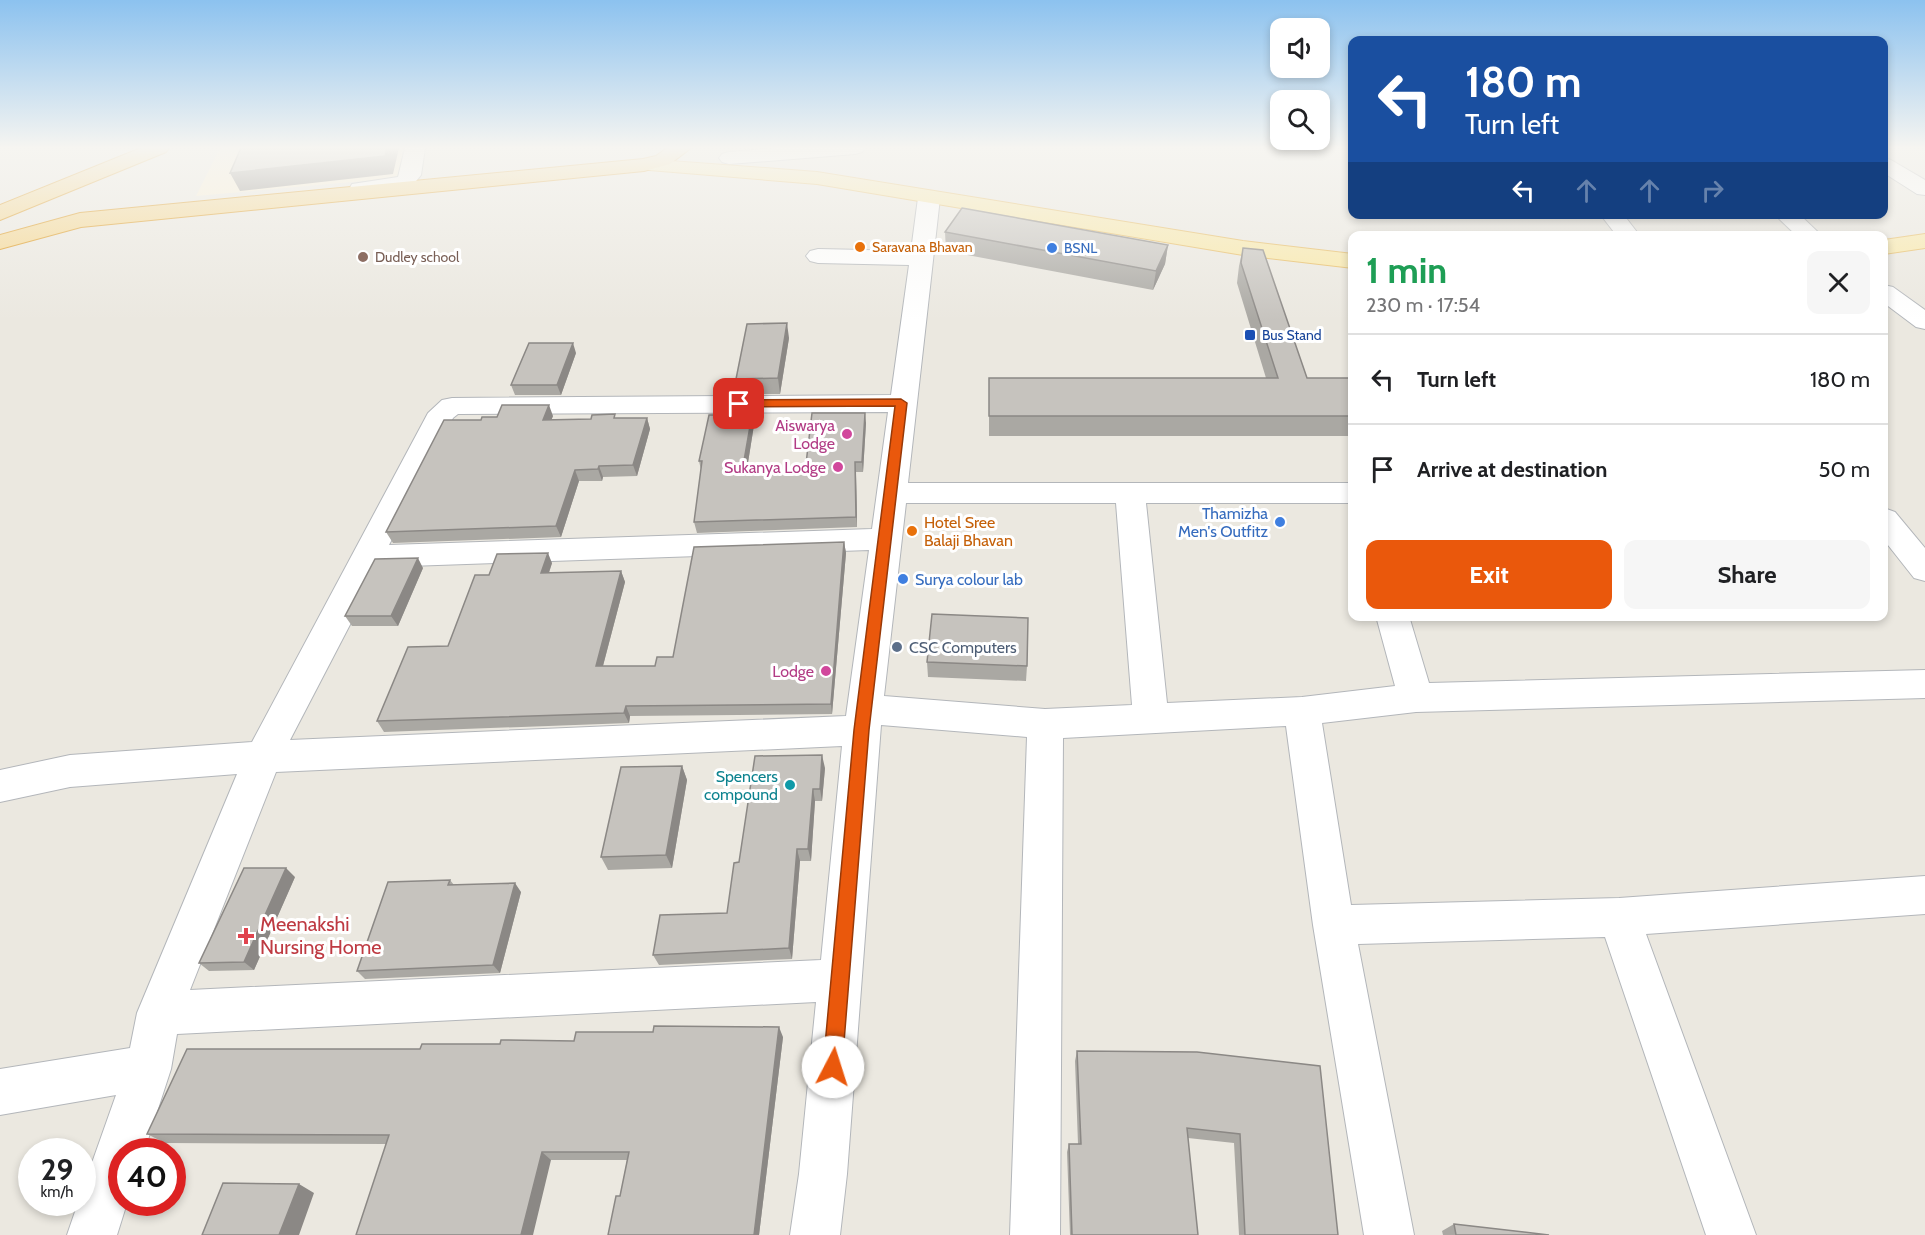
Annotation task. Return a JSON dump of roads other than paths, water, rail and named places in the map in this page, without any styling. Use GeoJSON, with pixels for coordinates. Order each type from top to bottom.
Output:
{"type":"FeatureCollection","features":[{"type":"Feature","properties":{"kind":"highway"},"geometry":{"type":"LineString","coordinates":[[0,213],[19,206]]}},
{"type":"Feature","properties":{"kind":"highway"},"geometry":{"type":"LineString","coordinates":[[62,206],[64,211],[80,220]]}},
{"type":"Feature","properties":{"kind":"highway"},"geometry":{"type":"LineString","coordinates":[[0,242],[80,220],[238,206]]}},
{"type":"Feature","properties":{"kind":"main road"},"geometry":{"type":"LineString","coordinates":[[984,206],[1184,233],[1348,248]]}},
{"type":"Feature","properties":{"kind":"main road"},"geometry":{"type":"LineString","coordinates":[[1018,206],[1348,260]]}},
{"type":"Feature","properties":{"kind":"main road"},"geometry":{"type":"LineString","coordinates":[[1888,246],[1924,242]]}},
{"type":"Feature","properties":{"kind":"street"},"geometry":{"type":"LineString","coordinates":[[815,1235],[823,1174],[863,720],[927,206]]}},
{"type":"Feature","properties":{"kind":"street"},"geometry":{"type":"LineString","coordinates":[[1615,219],[1625,231]]}},
{"type":"Feature","properties":{"kind":"street"},"geometry":{"type":"LineString","coordinates":[[1791,219],[1804,231]]}},
{"type":"Feature","properties":{"kind":"street"},"geometry":{"type":"LineString","coordinates":[[818,256],[921,258]]}},
{"type":"Feature","properties":{"kind":"street"},"geometry":{"type":"LineString","coordinates":[[1888,295],[1925,322]]}},
{"type":"Feature","properties":{"kind":"street"},"geometry":{"type":"LineString","coordinates":[[92,1235],[148,1069],[159,1013],[263,758],[442,413],[452,406],[901,403]]}},
{"type":"Feature","properties":{"kind":"street"},"geometry":{"type":"LineString","coordinates":[[891,493],[1130,495],[1348,493]]}},
{"type":"Feature","properties":{"kind":"street"},"geometry":{"type":"LineString","coordinates":[[1130,495],[1151,719]]}},
{"type":"Feature","properties":{"kind":"street"},"geometry":{"type":"LineString","coordinates":[[1888,524],[1925,570]]}},
{"type":"Feature","properties":{"kind":"street"},"geometry":{"type":"LineString","coordinates":[[372,551],[376,555],[385,556],[885,539]]}},
{"type":"Feature","properties":{"kind":"street"},"geometry":{"type":"LineString","coordinates":[[1393,621],[1416,698]]}},
{"type":"Feature","properties":{"kind":"street"},"geometry":{"type":"LineString","coordinates":[[0,786],[70,771],[863,720],[1045,724],[1302,711],[1416,698],[1925,684]]}},
{"type":"Feature","properties":{"kind":"street"},"geometry":{"type":"LineString","coordinates":[[1302,711],[1334,925],[1389,1235]]}},
{"type":"Feature","properties":{"kind":"street"},"geometry":{"type":"LineString","coordinates":[[1035,1235],[1045,724]]}},
{"type":"Feature","properties":{"kind":"street"},"geometry":{"type":"LineString","coordinates":[[1334,925],[1619,917],[1925,895]]}},
{"type":"Feature","properties":{"kind":"street"},"geometry":{"type":"LineString","coordinates":[[1619,917],[1731,1235]]}},
{"type":"Feature","properties":{"kind":"street"},"geometry":{"type":"LineString","coordinates":[[159,1013],[840,980]]}},
{"type":"Feature","properties":{"kind":"street"},"geometry":{"type":"LineString","coordinates":[[0,1092],[116,1072],[148,1069]]}},
{"type":"Feature","properties":{"kind":"place","name":"Saravana Bhavan"},"geometry":{"type":"Point","coordinates":[860,247]}},
{"type":"Feature","properties":{"kind":"place","name":"BSNL"},"geometry":{"type":"Point","coordinates":[1052,248]}},
{"type":"Feature","properties":{"kind":"place","name":"Dudley school"},"geometry":{"type":"Point","coordinates":[363,257]}},
{"type":"Feature","properties":{"kind":"place","name":"Bus Stand"},"geometry":{"type":"Point","coordinates":[1250,335]}},
{"type":"Feature","properties":{"kind":"place","name":"Aiswarya Lodge"},"geometry":{"type":"Point","coordinates":[847,434]}},
{"type":"Feature","properties":{"kind":"place","name":"Sukanya Lodge"},"geometry":{"type":"Point","coordinates":[838,467]}},
{"type":"Feature","properties":{"kind":"place","name":"Thamizha Men's Outfitz"},"geometry":{"type":"Point","coordinates":[1280,522]}},
{"type":"Feature","properties":{"kind":"place","name":"Hotel Sree Balaji Bhavan"},"geometry":{"type":"Point","coordinates":[912,531]}},
{"type":"Feature","properties":{"kind":"place","name":"Surya colour lab"},"geometry":{"type":"Point","coordinates":[903,579]}},
{"type":"Feature","properties":{"kind":"place","name":"CSC Computers"},"geometry":{"type":"Point","coordinates":[897,647]}},
{"type":"Feature","properties":{"kind":"place","name":"Lodge"},"geometry":{"type":"Point","coordinates":[826,671]}},
{"type":"Feature","properties":{"kind":"place","name":"Spencers compound"},"geometry":{"type":"Point","coordinates":[790,785]}},
{"type":"Feature","properties":{"kind":"place","name":"Meenakshi Nursing Home"},"geometry":{"type":"Point","coordinates":[246,936]}}]}
